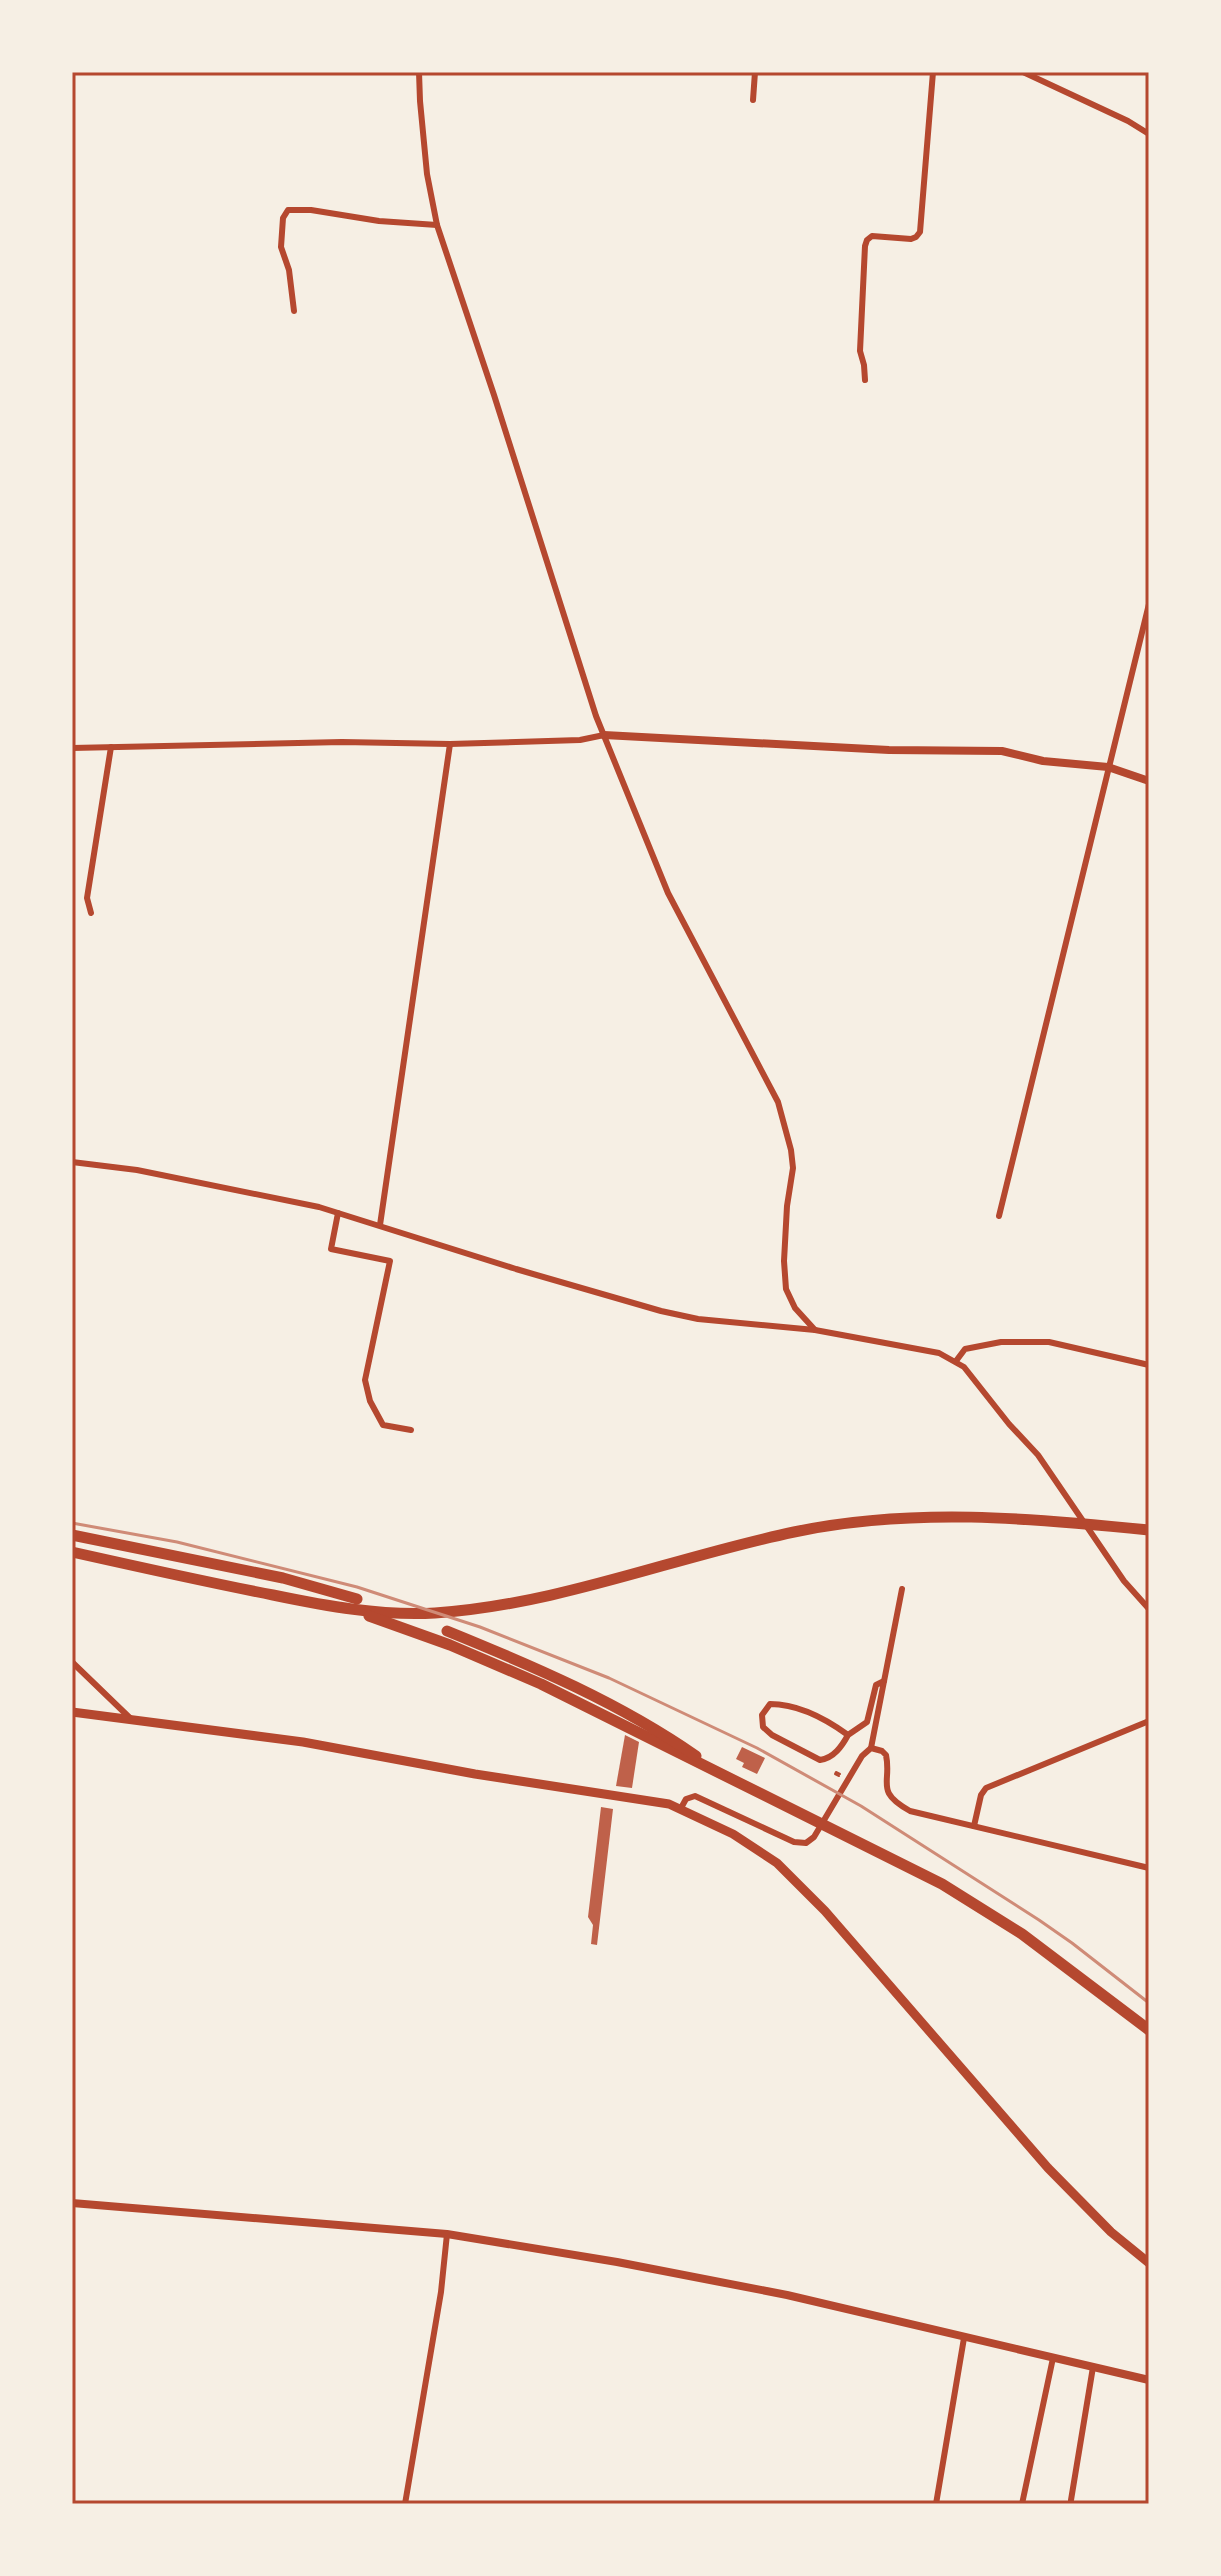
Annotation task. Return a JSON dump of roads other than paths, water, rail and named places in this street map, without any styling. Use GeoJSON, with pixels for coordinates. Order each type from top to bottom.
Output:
{"type":"FeatureCollection","features":[{"type":"Feature","properties":{"kind":"highway"},"geometry":{"type":"LineString","coordinates":[[72,1552],[260,1593],[345,1608],[406,1614],[483,1608],[745,1543],[840,1523],[968,1516],[1149,1530]]}},
{"type":"Feature","properties":{"kind":"highway"},"geometry":{"type":"LineString","coordinates":[[72,1535],[283,1578],[357,1599]]}},
{"type":"Feature","properties":{"kind":"highway"},"geometry":{"type":"LineString","coordinates":[[345,1608],[495,1663],[898,1861],[965,1898],[1049,1953],[1149,2030]]}},
{"type":"Feature","properties":{"kind":"highway"},"geometry":{"type":"LineString","coordinates":[[447,1631],[536,1669],[626,1713],[723,1774]]}},
{"type":"Feature","properties":{"kind":"main road"},"geometry":{"type":"LineString","coordinates":[[72,1712],[303,1742],[475,1774],[635,1797],[681,1808],[733,1834],[777,1863],[825,1911],[1048,2168],[1111,2232],[1149,2263]]}},
{"type":"Feature","properties":{"kind":"street"},"geometry":{"type":"LineString","coordinates":[[419,72],[427,174],[437,225],[596,716],[668,893],[778,1102],[793,1168],[787,1206],[786,1289],[795,1308],[815,1330]]}},
{"type":"Feature","properties":{"kind":"street"},"geometry":{"type":"LineString","coordinates":[[753,100],[755,72]]}},
{"type":"Feature","properties":{"kind":"street"},"geometry":{"type":"LineString","coordinates":[[865,380],[860,351],[865,246],[872,236],[911,239],[920,232],[933,72]]}},
{"type":"Feature","properties":{"kind":"street"},"geometry":{"type":"LineString","coordinates":[[1023,72],[1149,134]]}},
{"type":"Feature","properties":{"kind":"street"},"geometry":{"type":"LineString","coordinates":[[294,311],[289,270],[281,247],[283,218],[288,210],[437,225]]}},
{"type":"Feature","properties":{"kind":"street"},"geometry":{"type":"LineString","coordinates":[[999,1216],[1149,604]]}},
{"type":"Feature","properties":{"kind":"street"},"geometry":{"type":"LineString","coordinates":[[72,748],[342,742],[450,744],[580,740],[604,735],[889,750],[1002,751],[1043,761],[1108,767],[1149,781]]}},
{"type":"Feature","properties":{"kind":"street"},"geometry":{"type":"LineString","coordinates":[[380,1225],[450,744]]}},
{"type":"Feature","properties":{"kind":"street"},"geometry":{"type":"LineString","coordinates":[[91,913],[87,898],[111,747]]}},
{"type":"Feature","properties":{"kind":"street"},"geometry":{"type":"LineString","coordinates":[[72,1162],[137,1170],[338,1213],[661,1311],[698,1319],[815,1330],[939,1353],[964,1367],[1038,1455],[1124,1581],[1149,1609]]}},
{"type":"Feature","properties":{"kind":"street"},"geometry":{"type":"LineString","coordinates":[[338,1213],[331,1249],[390,1261],[365,1385],[383,1425],[411,1430]]}},
{"type":"Feature","properties":{"kind":"street"},"geometry":{"type":"LineString","coordinates":[[956,1361],[965,1349],[1001,1342],[1049,1342],[1149,1365]]}},
{"type":"Feature","properties":{"kind":"street"},"geometry":{"type":"LineString","coordinates":[[681,1808],[686,1799],[695,1796],[794,1842],[806,1843],[814,1837],[862,1756],[871,1748],[902,1589]]}},
{"type":"Feature","properties":{"kind":"street"},"geometry":{"type":"LineString","coordinates":[[72,1662],[130,1718]]}},
{"type":"Feature","properties":{"kind":"street"},"geometry":{"type":"LineString","coordinates":[[848,1735],[802,1710],[782,1704],[770,1704],[762,1715],[763,1727],[772,1735],[820,1760],[829,1759],[848,1735],[867,1722],[876,1685],[884,1681]]}},
{"type":"Feature","properties":{"kind":"street"},"geometry":{"type":"LineString","coordinates":[[974,1826],[981,1795],[986,1788],[1149,1721]]}},
{"type":"Feature","properties":{"kind":"street"},"geometry":{"type":"LineString","coordinates":[[871,1748],[886,1755],[886,1787],[896,1801],[920,1814],[1149,1868]]}},
{"type":"Feature","properties":{"kind":"street"},"geometry":{"type":"LineString","coordinates":[[72,2203],[447,2234],[617,2262],[787,2295],[1149,2380]]}},
{"type":"Feature","properties":{"kind":"street"},"geometry":{"type":"LineString","coordinates":[[405,2504],[441,2292],[447,2234]]}},
{"type":"Feature","properties":{"kind":"street"},"geometry":{"type":"LineString","coordinates":[[936,2504],[964,2338]]}},
{"type":"Feature","properties":{"kind":"street"},"geometry":{"type":"LineString","coordinates":[[1022,2504],[1053,2358]]}},
{"type":"Feature","properties":{"kind":"street"},"geometry":{"type":"LineString","coordinates":[[1071,2500],[1093,2367]]}},
{"type":"Feature","properties":{"kind":"railway"},"geometry":{"type":"LineString","coordinates":[[72,1523],[177,1542],[357,1587],[480,1627],[609,1678],[757,1748],[861,1806],[1039,1920],[1149,2003]]}}]}
